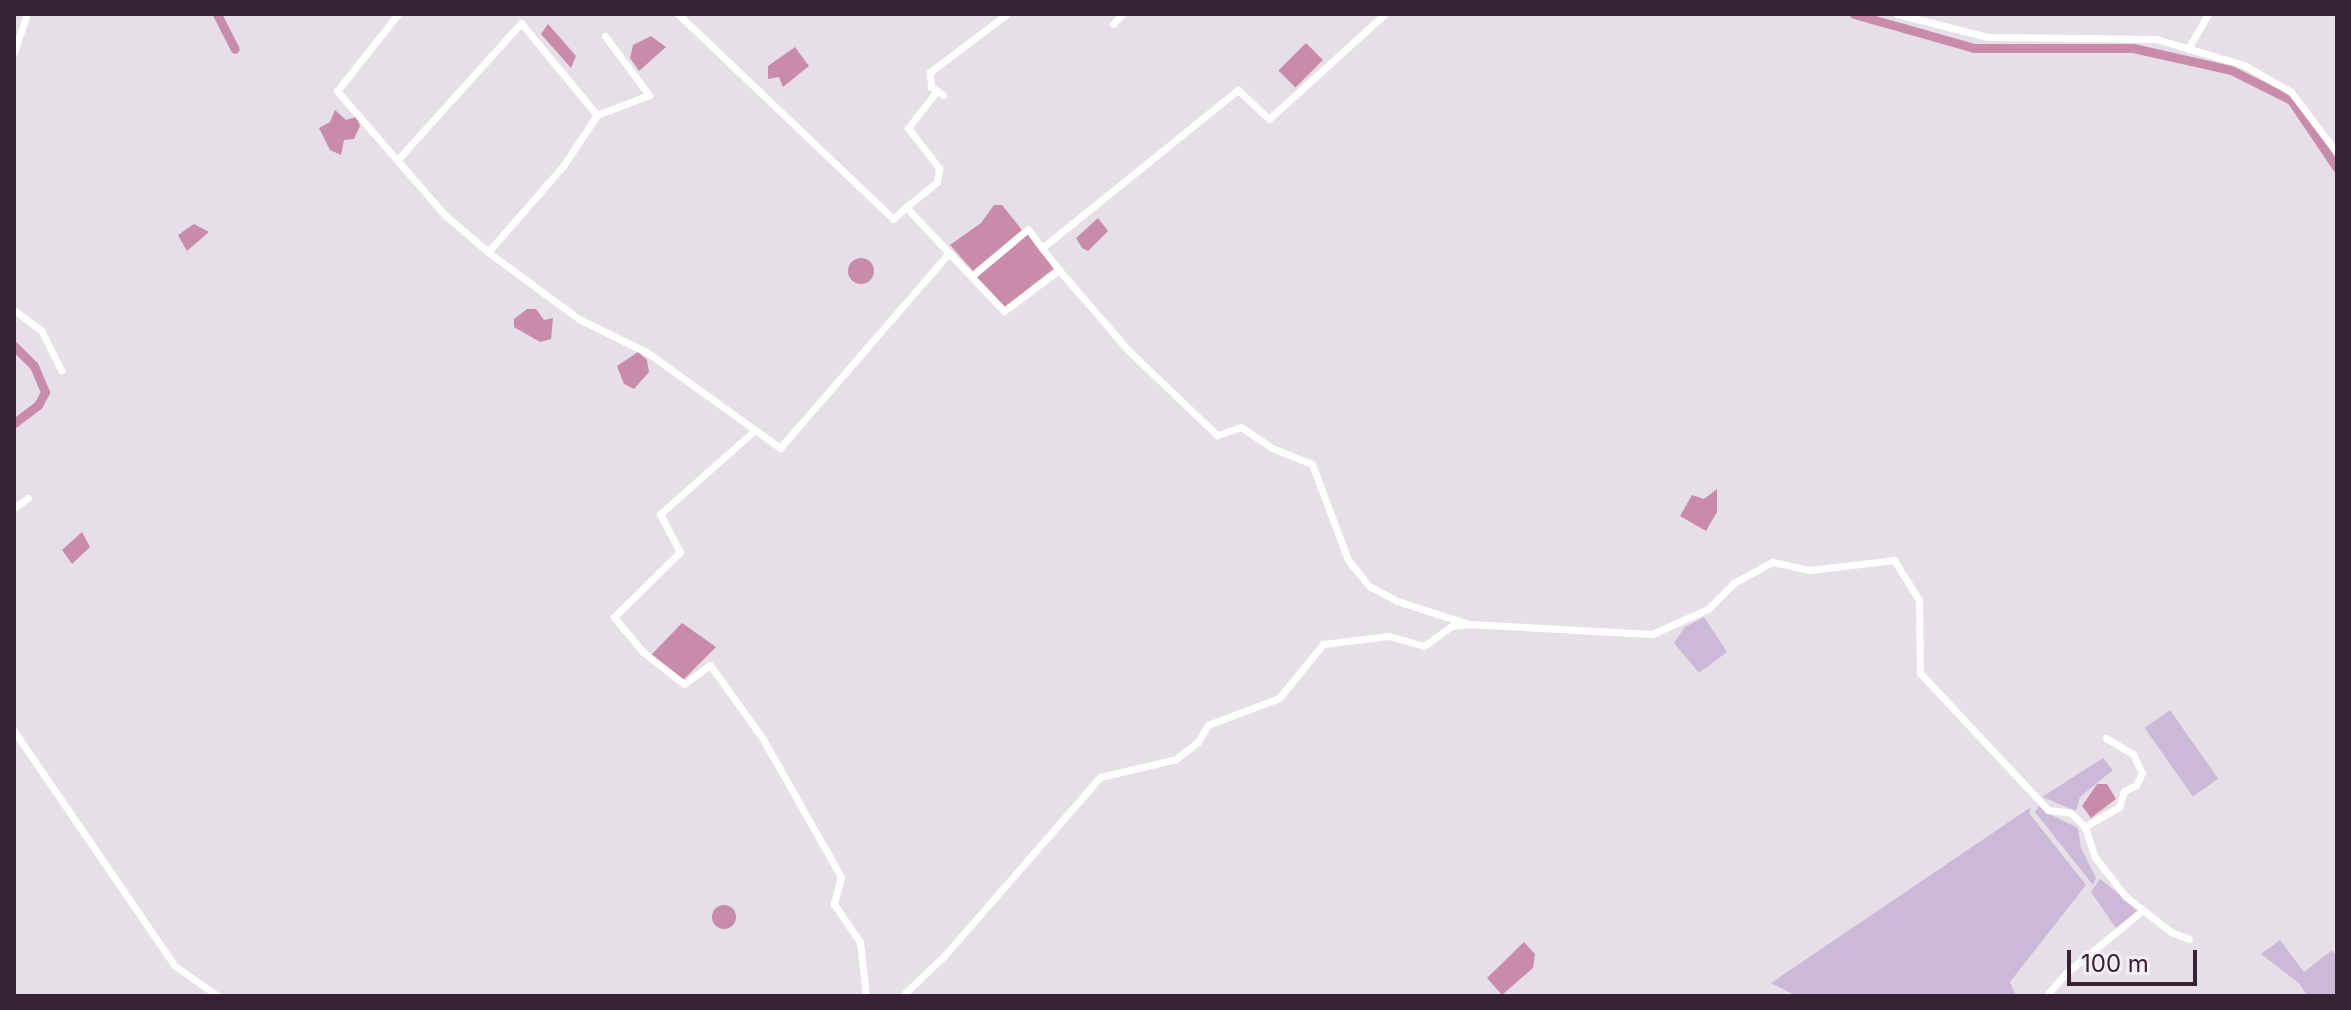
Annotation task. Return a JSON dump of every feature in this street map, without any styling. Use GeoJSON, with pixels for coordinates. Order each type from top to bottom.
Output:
{"type":"FeatureCollection","features":[{"type":"Feature","properties":{"kind":"street"},"geometry":{"type":"LineString","coordinates":[[14,52],[27,14]]}},
{"type":"Feature","properties":{"kind":"street"},"geometry":{"type":"LineString","coordinates":[[398,14],[337,91],[399,158],[444,214],[488,252],[579,319],[648,353],[780,448],[949,253]]}},
{"type":"Feature","properties":{"kind":"street"},"geometry":{"type":"LineString","coordinates":[[678,14],[893,219],[937,182],[939,168],[908,128],[940,94],[930,72],[1007,14]]}},
{"type":"Feature","properties":{"kind":"street"},"geometry":{"type":"LineString","coordinates":[[1113,24],[1122,14]]}},
{"type":"Feature","properties":{"kind":"street"},"geometry":{"type":"LineString","coordinates":[[1042,248],[1238,90],[1269,119],[1385,14]]}},
{"type":"Feature","properties":{"kind":"street"},"geometry":{"type":"LineString","coordinates":[[1897,14],[1987,37],[2084,35],[2156,39],[2244,65],[2291,92],[2337,153]]}},
{"type":"Feature","properties":{"kind":"street"},"geometry":{"type":"LineString","coordinates":[[2188,49],[2208,14]]}},
{"type":"Feature","properties":{"kind":"street"},"geometry":{"type":"LineString","coordinates":[[399,158],[521,23],[597,115]]}},
{"type":"Feature","properties":{"kind":"street"},"geometry":{"type":"LineString","coordinates":[[488,252],[563,166],[597,115],[649,95],[605,36]]}},
{"type":"Feature","properties":{"kind":"street"},"geometry":{"type":"LineString","coordinates":[[906,207],[1004,311],[1059,270]]}},
{"type":"Feature","properties":{"kind":"street"},"geometry":{"type":"LineString","coordinates":[[972,276],[1028,229],[1059,270],[1138,360],[1217,435],[1241,427],[1272,448],[1312,464],[1348,560],[1369,586],[1397,601],[1469,624]]}},
{"type":"Feature","properties":{"kind":"street"},"geometry":{"type":"LineString","coordinates":[[14,310],[41,330],[61,370]]}},
{"type":"Feature","properties":{"kind":"street"},"geometry":{"type":"LineString","coordinates":[[755,430],[660,514],[680,552],[614,617],[652,660],[684,684],[710,665],[763,739],[841,877],[834,904],[860,942],[866,996]]}},
{"type":"Feature","properties":{"kind":"street"},"geometry":{"type":"LineString","coordinates":[[14,508],[28,498]]}},
{"type":"Feature","properties":{"kind":"street"},"geometry":{"type":"LineString","coordinates":[[902,996],[944,956],[1100,777],[1176,759],[1198,742],[1208,725],[1279,698],[1323,644],[1389,636],[1424,646],[1452,626],[1469,624],[1652,634],[1708,609],[1734,583],[1772,562],[1809,570],[1894,560],[1919,600],[1920,673],[2048,810],[2071,813],[2085,827],[2102,868],[2143,910],[2189,939]]}},
{"type":"Feature","properties":{"kind":"street"},"geometry":{"type":"LineString","coordinates":[[14,731],[175,966],[218,996]]}},
{"type":"Feature","properties":{"kind":"street"},"geometry":{"type":"LineString","coordinates":[[2085,827],[2119,807],[2124,791],[2136,785],[2142,773],[2133,754],[2106,738]]}},
{"type":"Feature","properties":{"kind":"street"},"geometry":{"type":"LineString","coordinates":[[2046,996],[2066,973],[2143,910]]}},
{"type":"Feature","properties":{"kind":"shaded area"},"geometry":{"type":"Polygon","coordinates":[[[548,24],[576,56],[571,68],[541,34],[548,24]]]}},
{"type":"Feature","properties":{"kind":"shaded area"},"geometry":{"type":"Polygon","coordinates":[[[651,36],[666,47],[639,71],[630,58],[633,45],[651,36]]]}},
{"type":"Feature","properties":{"kind":"shaded area"},"geometry":{"type":"Polygon","coordinates":[[[1306,43],[1323,60],[1295,88],[1278,71],[1306,43]]]}},
{"type":"Feature","properties":{"kind":"shaded area"},"geometry":{"type":"Polygon","coordinates":[[[795,47],[809,66],[783,87],[779,77],[768,79],[768,66],[795,47]]]}},
{"type":"Feature","properties":{"kind":"shaded area"},"geometry":{"type":"Polygon","coordinates":[[[335,110],[346,120],[356,117],[360,126],[354,139],[344,140],[341,155],[330,150],[319,128],[330,122],[335,110]]]}},
{"type":"Feature","properties":{"kind":"shaded area"},"geometry":{"type":"Polygon","coordinates":[[[994,205],[1002,205],[1022,230],[973,271],[950,245],[981,223],[994,205]]]}},
{"type":"Feature","properties":{"kind":"shaded area"},"geometry":{"type":"Polygon","coordinates":[[[1098,218],[1108,231],[1088,251],[1076,238],[1098,218]]]}},
{"type":"Feature","properties":{"kind":"shaded area"},"geometry":{"type":"Polygon","coordinates":[[[194,224],[209,232],[187,251],[178,235],[194,224]]]}},
{"type":"Feature","properties":{"kind":"shaded area"},"geometry":{"type":"Polygon","coordinates":[[[1028,234],[1054,268],[1002,309],[975,275],[1028,234]]]}},
{"type":"Feature","properties":{"kind":"shaded area"},"geometry":{"type":"Polygon","coordinates":[[[861,258],[870,262],[874,271],[870,280],[861,284],[852,280],[848,271],[852,262],[861,258]]]}},
{"type":"Feature","properties":{"kind":"shaded area"},"geometry":{"type":"Polygon","coordinates":[[[527,309],[536,309],[544,320],[553,318],[551,339],[540,342],[514,327],[514,319],[527,309]]]}},
{"type":"Feature","properties":{"kind":"shaded area"},"geometry":{"type":"Polygon","coordinates":[[[638,352],[647,360],[649,372],[634,389],[624,384],[617,366],[638,352]]]}},
{"type":"Feature","properties":{"kind":"shaded area"},"geometry":{"type":"Polygon","coordinates":[[[1717,489],[1717,512],[1706,531],[1680,516],[1692,495],[1704,499],[1717,489]]]}},
{"type":"Feature","properties":{"kind":"shaded area"},"geometry":{"type":"Polygon","coordinates":[[[82,532],[90,547],[72,564],[62,550],[82,532]]]}},
{"type":"Feature","properties":{"kind":"shaded area"},"geometry":{"type":"Polygon","coordinates":[[[1704,617],[1727,652],[1699,673],[1674,643],[1685,627],[1704,617]]]}},
{"type":"Feature","properties":{"kind":"shaded area"},"geometry":{"type":"Polygon","coordinates":[[[682,623],[716,647],[683,680],[651,655],[682,623]]]}},
{"type":"Feature","properties":{"kind":"shaded area"},"geometry":{"type":"Polygon","coordinates":[[[2170,710],[2218,779],[2193,797],[2145,728],[2170,710]]]}},
{"type":"Feature","properties":{"kind":"shaded area"},"geometry":{"type":"Polygon","coordinates":[[[2103,758],[2113,770],[2080,797],[2076,811],[2042,797],[2103,758]]]}},
{"type":"Feature","properties":{"kind":"shaded area"},"geometry":{"type":"Polygon","coordinates":[[[2097,784],[2107,784],[2116,799],[2091,818],[2082,806],[2097,784]]]}},
{"type":"Feature","properties":{"kind":"shaded area"},"geometry":{"type":"Polygon","coordinates":[[[2040,805],[2045,812],[2078,828],[2081,848],[2096,878],[2093,885],[2035,812],[2040,805]]]}},
{"type":"Feature","properties":{"kind":"shaded area"},"geometry":{"type":"Polygon","coordinates":[[[2031,807],[2029,813],[2086,885],[2010,982],[2016,996],[1797,996],[1771,983],[2031,807]]]}},
{"type":"Feature","properties":{"kind":"shaded area"},"geometry":{"type":"Polygon","coordinates":[[[2100,879],[2139,910],[2116,928],[2091,892],[2100,879]]]}},
{"type":"Feature","properties":{"kind":"shaded area"},"geometry":{"type":"Polygon","coordinates":[[[724,905],[733,908],[736,917],[733,926],[724,929],[715,926],[712,917],[715,908],[724,905]]]}},
{"type":"Feature","properties":{"kind":"shaded area"},"geometry":{"type":"Polygon","coordinates":[[[2280,940],[2304,972],[2332,950],[2337,958],[2337,996],[2307,996],[2300,984],[2261,954],[2280,940]]]}},
{"type":"Feature","properties":{"kind":"shaded area"},"geometry":{"type":"Polygon","coordinates":[[[1524,942],[1535,954],[1533,968],[1502,995],[1487,978],[1524,942]]]}},
{"type":"Feature","properties":{"kind":"waterway"},"geometry":{"type":"LineString","coordinates":[[217,14],[235,49]]}},
{"type":"Feature","properties":{"kind":"waterway"},"geometry":{"type":"LineString","coordinates":[[1854,14],[1974,48],[2133,48],[2231,70],[2291,100],[2337,168]]}},
{"type":"Feature","properties":{"kind":"waterway"},"geometry":{"type":"LineString","coordinates":[[14,346],[34,366],[45,392],[38,405],[14,423]]}}]}
